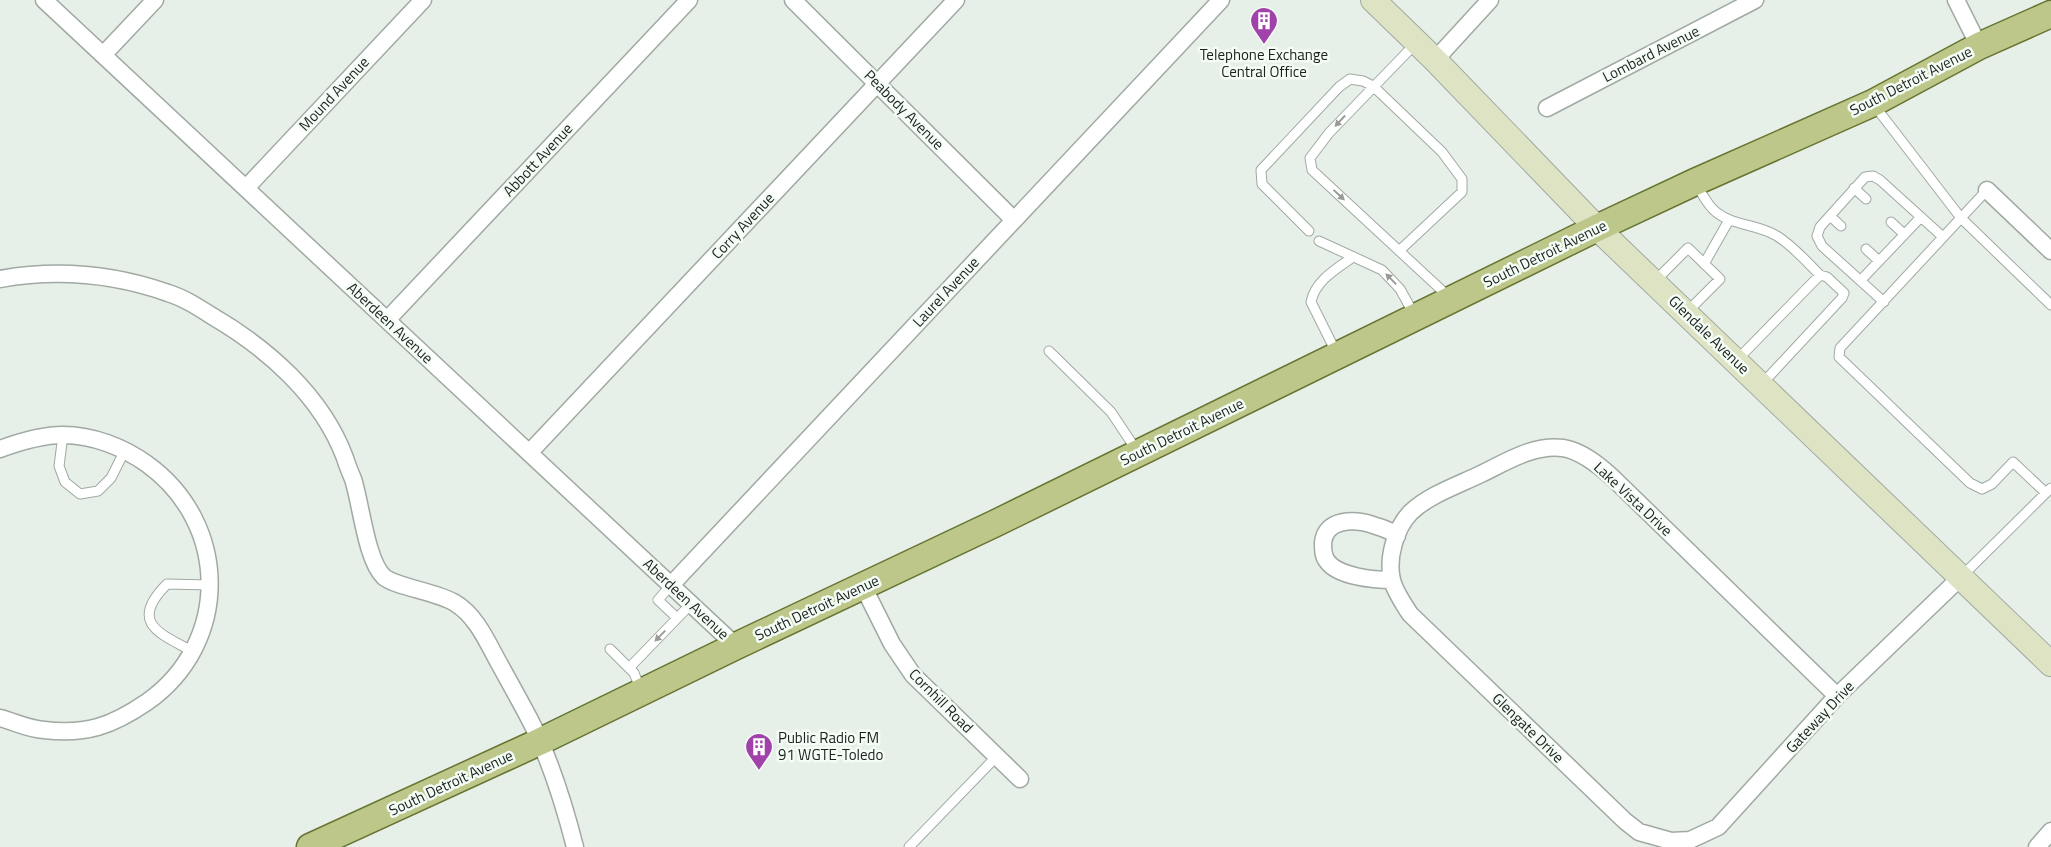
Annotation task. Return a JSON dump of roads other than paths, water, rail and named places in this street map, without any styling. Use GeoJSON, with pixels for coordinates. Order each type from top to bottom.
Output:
{"type":"FeatureCollection","features":[{"type":"Feature","properties":{"kind":"main road","name":"Glendale Avenue"},"geometry":{"type":"LineString","coordinates":[[1373,0],[1435,60],[1597,228],[1962,576],[2051,664]]}},
{"type":"Feature","properties":{"kind":"main road","name":"South Detroit Avenue"},"geometry":{"type":"LineString","coordinates":[[310,847],[539,742],[1139,454],[1415,316],[1597,228],[1873,103],[1979,46],[2051,14]]}},
{"type":"Feature","properties":{"kind":"street","name":"Aberdeen Avenue"},"geometry":{"type":"LineString","coordinates":[[44,0],[736,646]]}},
{"type":"Feature","properties":{"kind":"street"},"geometry":{"type":"LineString","coordinates":[[103,55],[155,0]]}},
{"type":"Feature","properties":{"kind":"street","name":"Mound Avenue"},"geometry":{"type":"LineString","coordinates":[[246,188],[423,0]]}},
{"type":"Feature","properties":{"kind":"street","name":"Abbott Avenue"},"geometry":{"type":"LineString","coordinates":[[387,320],[689,0]]}},
{"type":"Feature","properties":{"kind":"street","name":"Peabody Avenue"},"geometry":{"type":"LineString","coordinates":[[793,0],[1014,220]]}},
{"type":"Feature","properties":{"kind":"street","name":"Corry Avenue"},"geometry":{"type":"LineString","coordinates":[[529,453],[956,0]]}},
{"type":"Feature","properties":{"kind":"street","name":"Laurel Avenue"},"geometry":{"type":"LineString","coordinates":[[671,585],[1221,0]]}},
{"type":"Feature","properties":{"kind":"street"},"geometry":{"type":"LineString","coordinates":[[1435,60],[1490,0]]}},
{"type":"Feature","properties":{"kind":"street","name":"Lombard Avenue"},"geometry":{"type":"LineString","coordinates":[[1546,108],[1755,0]]}},
{"type":"Feature","properties":{"kind":"street"},"geometry":{"type":"LineString","coordinates":[[1956,0],[1979,46]]}},
{"type":"Feature","properties":{"kind":"street"},"geometry":{"type":"LineString","coordinates":[[1987,190],[2051,251]]}},
{"type":"Feature","properties":{"kind":"street"},"geometry":{"type":"LineString","coordinates":[[0,280],[45,273],[96,276],[143,285],[170,293],[193,304],[234,328],[260,347],[303,390],[336,439],[353,479],[374,563],[384,577],[456,603],[469,615],[483,634],[530,721],[551,770],[575,847]]}},
{"type":"Feature","properties":{"kind":"street"},"geometry":{"type":"LineString","coordinates":[[0,449],[28,440],[63,435],[94,439],[125,450],[141,459],[162,476],[187,504],[205,543],[210,585],[205,623],[192,651],[172,681],[160,693],[133,711],[105,726],[77,731],[43,730],[0,718]]}},
{"type":"Feature","properties":{"kind":"street","name":"Lake Vista Drive"},"geometry":{"type":"LineString","coordinates":[[1398,596],[1392,580],[1391,566],[1397,536],[1403,521],[1422,504],[1522,454],[1550,448],[1564,448],[1576,452],[1598,465],[1614,479],[1837,696]]}},
{"type":"Feature","properties":{"kind":"street"},"geometry":{"type":"LineString","coordinates":[[1392,580],[1364,578],[1336,569],[1326,561],[1323,551],[1323,538],[1331,527],[1339,522],[1354,520],[1384,528],[1397,536]]}},
{"type":"Feature","properties":{"kind":"street","name":"Gateway Drive"},"geometry":{"type":"LineString","coordinates":[[1671,842],[1690,840],[1718,827],[1837,696],[1962,576]]}},
{"type":"Feature","properties":{"kind":"street","name":"Cornhill Road"},"geometry":{"type":"LineString","coordinates":[[863,586],[892,644],[913,676],[1020,779]]}},
{"type":"Feature","properties":{"kind":"street","name":"Glengate Drive"},"geometry":{"type":"LineString","coordinates":[[1398,596],[1410,614],[1625,821],[1639,832],[1671,842]]}},
{"type":"Feature","properties":{"kind":"street"},"geometry":{"type":"LineString","coordinates":[[2037,847],[2051,831]]}},
{"type":"Feature","properties":{"kind":"lane"},"geometry":{"type":"LineString","coordinates":[[1416,42],[1329,133],[1310,158],[1312,170],[1451,299]]}},
{"type":"Feature","properties":{"kind":"lane"},"geometry":{"type":"LineString","coordinates":[[1309,231],[1262,184],[1261,170],[1312,114],[1346,81],[1356,79],[1373,86],[1442,152],[1462,179],[1462,192],[1399,251]]}},
{"type":"Feature","properties":{"kind":"lane"},"geometry":{"type":"LineString","coordinates":[[1873,103],[1961,218],[2051,304]]}},
{"type":"Feature","properties":{"kind":"lane"},"geometry":{"type":"LineString","coordinates":[[1884,302],[1822,246],[1817,236],[1820,227],[1854,188],[1865,177],[1873,176],[1880,180],[1943,237]]}},
{"type":"Feature","properties":{"kind":"lane"},"geometry":{"type":"LineString","coordinates":[[1695,182],[1707,202],[1716,212],[1729,220],[1757,226],[1777,236],[1798,253],[1820,275],[1827,276],[1844,293],[1842,298],[1761,385]]}},
{"type":"Feature","properties":{"kind":"lane"},"geometry":{"type":"LineString","coordinates":[[1854,188],[1866,199]]}},
{"type":"Feature","properties":{"kind":"lane"},"geometry":{"type":"LineString","coordinates":[[1962,576],[2049,491],[2013,462],[1992,484],[1982,488],[1970,483],[1839,357],[1840,348],[1987,190]]}},
{"type":"Feature","properties":{"kind":"lane"},"geometry":{"type":"LineString","coordinates":[[1830,216],[1841,226]]}},
{"type":"Feature","properties":{"kind":"lane"},"geometry":{"type":"LineString","coordinates":[[1861,280],[1921,217]]}},
{"type":"Feature","properties":{"kind":"lane"},"geometry":{"type":"LineString","coordinates":[[1704,264],[1729,220]]}},
{"type":"Feature","properties":{"kind":"lane"},"geometry":{"type":"LineString","coordinates":[[1891,222],[1904,234]]}},
{"type":"Feature","properties":{"kind":"lane"},"geometry":{"type":"LineString","coordinates":[[1319,241],[1382,270],[1400,289],[1415,316]]}},
{"type":"Feature","properties":{"kind":"lane"},"geometry":{"type":"LineString","coordinates":[[1654,282],[1688,248],[1720,279],[1686,313]]}},
{"type":"Feature","properties":{"kind":"lane"},"geometry":{"type":"LineString","coordinates":[[1866,249],[1879,261]]}},
{"type":"Feature","properties":{"kind":"lane"},"geometry":{"type":"LineString","coordinates":[[1337,355],[1311,302],[1312,294],[1328,276],[1353,258]]}},
{"type":"Feature","properties":{"kind":"lane"},"geometry":{"type":"LineString","coordinates":[[1736,361],[1820,275]]}},
{"type":"Feature","properties":{"kind":"lane"},"geometry":{"type":"LineString","coordinates":[[1049,351],[1111,412],[1139,454]]}},
{"type":"Feature","properties":{"kind":"lane"},"geometry":{"type":"LineString","coordinates":[[63,435],[59,466],[64,482],[80,494],[98,491],[111,478],[125,450]]}},
{"type":"Feature","properties":{"kind":"lane"},"geometry":{"type":"LineString","coordinates":[[192,651],[161,634],[150,623],[149,611],[154,597],[167,584],[210,585]]}},
{"type":"Feature","properties":{"kind":"lane"},"geometry":{"type":"LineString","coordinates":[[671,585],[658,600],[677,618]]}},
{"type":"Feature","properties":{"kind":"lane"},"geometry":{"type":"LineString","coordinates":[[629,668],[691,604]]}},
{"type":"Feature","properties":{"kind":"lane"},"geometry":{"type":"LineString","coordinates":[[610,650],[634,673],[641,692]]}},
{"type":"Feature","properties":{"kind":"lane"},"geometry":{"type":"LineString","coordinates":[[909,847],[997,756]]}},
{"type":"Feature","properties":{"kind":"place","name":"Telephone Exchange Central Office"},"geometry":{"type":"Point","coordinates":[1264,45]}},
{"type":"Feature","properties":{"kind":"place","name":"Public Radio FM 91 WGTE-Toledo"},"geometry":{"type":"Point","coordinates":[759,771]}}]}
